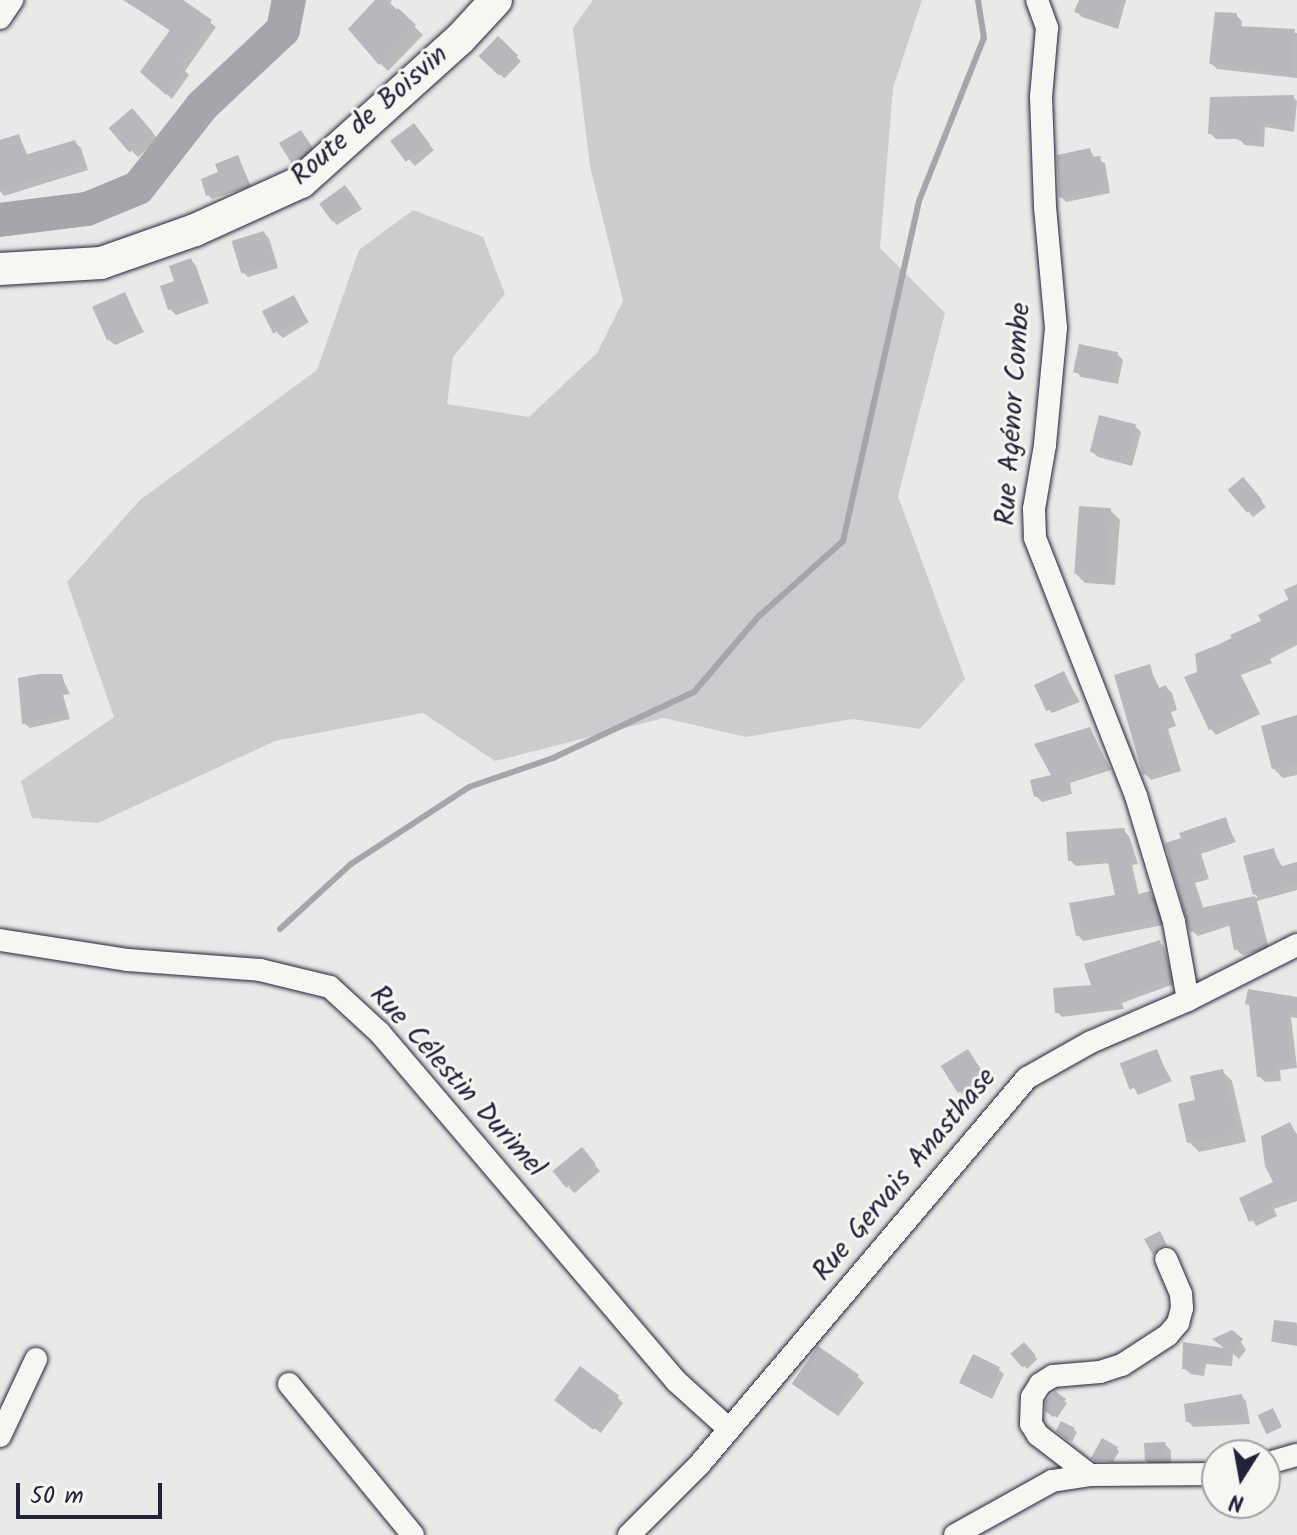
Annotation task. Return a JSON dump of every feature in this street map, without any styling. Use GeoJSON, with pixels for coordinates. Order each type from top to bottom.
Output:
{"type":"FeatureCollection","features":[{"type":"Feature","properties":{"kind":"main road","name":"Route de Boisvin"},"geometry":{"type":"LineString","coordinates":[[0,269],[101,263],[195,230],[301,182],[438,59],[496,0]]}},
{"type":"Feature","properties":{"kind":"street"},"geometry":{"type":"LineString","coordinates":[[0,18],[12,0]]}},
{"type":"Feature","properties":{"kind":"street","name":"Rue Agénor Combe"},"geometry":{"type":"LineString","coordinates":[[1037,0],[1047,28],[1042,113],[1045,207],[1056,328],[1045,445],[1034,509],[1035,538],[1136,796],[1174,922],[1188,1000]]}},
{"type":"Feature","properties":{"kind":"street","name":"Rue Célestin Durimel"},"geometry":{"type":"LineString","coordinates":[[0,940],[128,960],[260,970],[330,987],[379,1032],[676,1381],[729,1429]]}},
{"type":"Feature","properties":{"kind":"street","name":"Rue Gervais Anasthase"},"geometry":{"type":"LineString","coordinates":[[629,1535],[699,1465],[1027,1078],[1091,1042],[1188,1000],[1297,945]]}},
{"type":"Feature","properties":{"kind":"street"},"geometry":{"type":"LineString","coordinates":[[1090,1475],[1038,1435],[1031,1424],[1032,1397],[1040,1384],[1053,1376],[1100,1372],[1122,1365],[1168,1335],[1178,1323],[1182,1308],[1181,1294],[1166,1259]]}},
{"type":"Feature","properties":{"kind":"street"},"geometry":{"type":"LineString","coordinates":[[0,1436],[36,1359]]}},
{"type":"Feature","properties":{"kind":"street"},"geometry":{"type":"LineString","coordinates":[[289,1384],[413,1535]]}},
{"type":"Feature","properties":{"kind":"street"},"geometry":{"type":"LineString","coordinates":[[955,1535],[1052,1481],[1090,1475],[1201,1474]]}},
{"type":"Feature","properties":{"kind":"shaded area"},"geometry":{"type":"Polygon","coordinates":[[[593,0],[922,0],[893,88],[880,248],[945,313],[898,496],[965,679],[920,729],[853,719],[746,737],[664,718],[495,761],[423,713],[275,741],[98,823],[32,818],[21,781],[114,717],[67,582],[140,500],[317,370],[359,250],[413,210],[483,237],[505,294],[453,357],[447,404],[529,417],[597,353],[623,301],[590,166],[573,28],[593,0]]]}},
{"type":"Feature","properties":{"kind":"building"},"geometry":{"type":"Polygon","coordinates":[[[123,0],[183,0],[212,20],[180,64],[185,67],[166,95],[140,72],[170,30],[123,0]]]}},
{"type":"Feature","properties":{"kind":"building"},"geometry":{"type":"Polygon","coordinates":[[[375,0],[382,0],[394,12],[398,8],[416,25],[379,65],[348,29],[375,0]]]}},
{"type":"Feature","properties":{"kind":"building"},"geometry":{"type":"Polygon","coordinates":[[[1079,0],[1121,0],[1113,25],[1074,12],[1079,0]]]}},
{"type":"Feature","properties":{"kind":"building"},"geometry":{"type":"Polygon","coordinates":[[[1215,12],[1237,13],[1236,26],[1295,29],[1291,73],[1209,64],[1215,12]]]}},
{"type":"Feature","properties":{"kind":"building"},"geometry":{"type":"Polygon","coordinates":[[[498,36],[518,55],[499,76],[479,56],[498,36]]]}},
{"type":"Feature","properties":{"kind":"building"},"geometry":{"type":"Polygon","coordinates":[[[1294,95],[1289,127],[1260,122],[1259,143],[1238,140],[1238,135],[1208,134],[1210,97],[1294,95]]]}},
{"type":"Feature","properties":{"kind":"building"},"geometry":{"type":"Polygon","coordinates":[[[132,108],[153,132],[130,152],[109,128],[132,108]]]}},
{"type":"Feature","properties":{"kind":"building"},"geometry":{"type":"Polygon","coordinates":[[[414,123],[430,144],[406,162],[390,141],[414,123]]]}},
{"type":"Feature","properties":{"kind":"building"},"geometry":{"type":"Polygon","coordinates":[[[301,130],[312,147],[292,164],[279,143],[301,130]]]}},
{"type":"Feature","properties":{"kind":"building"},"geometry":{"type":"Polygon","coordinates":[[[19,134],[25,155],[75,140],[83,164],[0,190],[0,140],[19,134]]]}},
{"type":"Feature","properties":{"kind":"building"},"geometry":{"type":"Polygon","coordinates":[[[1090,148],[1092,157],[1100,156],[1107,189],[1059,198],[1057,155],[1090,148]]]}},
{"type":"Feature","properties":{"kind":"building"},"geometry":{"type":"Polygon","coordinates":[[[238,155],[248,181],[206,196],[201,179],[218,172],[215,164],[238,155]]]}},
{"type":"Feature","properties":{"kind":"building"},"geometry":{"type":"Polygon","coordinates":[[[345,185],[358,203],[332,222],[319,204],[345,185]]]}},
{"type":"Feature","properties":{"kind":"building"},"geometry":{"type":"Polygon","coordinates":[[[264,231],[274,264],[241,273],[231,241],[264,231]]]}},
{"type":"Feature","properties":{"kind":"building"},"geometry":{"type":"Polygon","coordinates":[[[191,258],[205,297],[168,310],[160,286],[174,281],[169,266],[191,258]]]}},
{"type":"Feature","properties":{"kind":"building"},"geometry":{"type":"Polygon","coordinates":[[[125,292],[140,326],[107,340],[92,307],[125,292]]]}},
{"type":"Feature","properties":{"kind":"building"},"geometry":{"type":"Polygon","coordinates":[[[294,295],[305,317],[273,334],[262,311],[294,295]]]}},
{"type":"Feature","properties":{"kind":"building"},"geometry":{"type":"Polygon","coordinates":[[[1079,344],[1118,352],[1112,381],[1073,372],[1079,344]]]}},
{"type":"Feature","properties":{"kind":"building"},"geometry":{"type":"Polygon","coordinates":[[[1099,415],[1136,424],[1127,461],[1090,452],[1099,415]]]}},
{"type":"Feature","properties":{"kind":"building"},"geometry":{"type":"Polygon","coordinates":[[[1243,477],[1262,500],[1247,513],[1228,490],[1243,477]]]}},
{"type":"Feature","properties":{"kind":"building"},"geometry":{"type":"Polygon","coordinates":[[[1079,506],[1111,508],[1106,576],[1074,574],[1079,506]]]}},
{"type":"Feature","properties":{"kind":"building"},"geometry":{"type":"Polygon","coordinates":[[[1297,595],[1297,637],[1266,653],[1267,657],[1237,669],[1256,708],[1209,730],[1184,677],[1197,672],[1195,654],[1232,639],[1230,635],[1261,621],[1258,615],[1297,595]]]}},
{"type":"Feature","properties":{"kind":"building"},"geometry":{"type":"Polygon","coordinates":[[[1150,664],[1157,689],[1166,685],[1172,704],[1167,706],[1172,720],[1163,723],[1176,765],[1143,775],[1114,675],[1150,664]]]}},
{"type":"Feature","properties":{"kind":"building"},"geometry":{"type":"Polygon","coordinates":[[[1064,671],[1076,697],[1046,711],[1034,685],[1064,671]]]}},
{"type":"Feature","properties":{"kind":"building"},"geometry":{"type":"Polygon","coordinates":[[[62,674],[66,689],[59,690],[65,714],[22,724],[18,678],[62,674]]]}},
{"type":"Feature","properties":{"kind":"building"},"geometry":{"type":"Polygon","coordinates":[[[1297,715],[1297,763],[1272,769],[1261,726],[1297,715]]]}},
{"type":"Feature","properties":{"kind":"building"},"geometry":{"type":"Polygon","coordinates":[[[1090,727],[1107,764],[1065,778],[1068,789],[1034,797],[1030,780],[1051,775],[1034,744],[1090,727]]]}},
{"type":"Feature","properties":{"kind":"building"},"geometry":{"type":"Polygon","coordinates":[[[1226,817],[1232,837],[1197,848],[1204,873],[1191,877],[1201,908],[1255,896],[1265,944],[1234,950],[1228,919],[1190,932],[1165,843],[1181,838],[1179,833],[1226,817]]]}},
{"type":"Feature","properties":{"kind":"building"},"geometry":{"type":"Polygon","coordinates":[[[1124,828],[1134,858],[1128,860],[1135,895],[1150,891],[1159,919],[1076,936],[1069,903],[1115,895],[1107,858],[1068,861],[1066,832],[1124,828]]]}},
{"type":"Feature","properties":{"kind":"building"},"geometry":{"type":"Polygon","coordinates":[[[1274,848],[1279,867],[1297,862],[1297,883],[1253,895],[1243,856],[1274,848]]]}},
{"type":"Feature","properties":{"kind":"building"},"geometry":{"type":"Polygon","coordinates":[[[1160,940],[1170,979],[1118,998],[1120,1004],[1100,1011],[1055,1013],[1053,988],[1091,985],[1084,964],[1160,940]]]}},
{"type":"Feature","properties":{"kind":"building"},"geometry":{"type":"Polygon","coordinates":[[[1248,989],[1297,997],[1297,1013],[1286,1012],[1292,1063],[1275,1065],[1276,1075],[1257,1077],[1249,1005],[1245,1004],[1248,989]]]}},
{"type":"Feature","properties":{"kind":"building"},"geometry":{"type":"Polygon","coordinates":[[[968,1049],[985,1076],[958,1093],[941,1066],[968,1049]]]}},
{"type":"Feature","properties":{"kind":"building"},"geometry":{"type":"Polygon","coordinates":[[[1157,1049],[1167,1075],[1130,1089],[1120,1063],[1157,1049]]]}},
{"type":"Feature","properties":{"kind":"building"},"geometry":{"type":"Polygon","coordinates":[[[1223,1069],[1237,1132],[1187,1143],[1178,1104],[1195,1100],[1190,1076],[1223,1069]]]}},
{"type":"Feature","properties":{"kind":"building"},"geometry":{"type":"Polygon","coordinates":[[[1290,1122],[1297,1136],[1297,1194],[1270,1204],[1273,1211],[1249,1222],[1239,1198],[1273,1182],[1265,1166],[1261,1136],[1290,1122]]]}},
{"type":"Feature","properties":{"kind":"building"},"geometry":{"type":"Polygon","coordinates":[[[582,1147],[596,1164],[566,1188],[552,1171],[582,1147]]]}},
{"type":"Feature","properties":{"kind":"building"},"geometry":{"type":"Polygon","coordinates":[[[1160,1231],[1167,1245],[1160,1247],[1153,1255],[1144,1239],[1160,1231]]]}},
{"type":"Feature","properties":{"kind":"building"},"geometry":{"type":"Polygon","coordinates":[[[1274,1320],[1297,1323],[1294,1345],[1271,1342],[1274,1320]]]}},
{"type":"Feature","properties":{"kind":"building"},"geometry":{"type":"Polygon","coordinates":[[[1232,1330],[1243,1339],[1232,1354],[1227,1350],[1226,1361],[1201,1359],[1199,1371],[1182,1369],[1183,1342],[1224,1348],[1212,1339],[1232,1330]]]}},
{"type":"Feature","properties":{"kind":"building"},"geometry":{"type":"Polygon","coordinates":[[[1024,1342],[1036,1356],[1022,1367],[1010,1354],[1024,1342]]]}},
{"type":"Feature","properties":{"kind":"building"},"geometry":{"type":"Polygon","coordinates":[[[818,1346],[859,1375],[833,1412],[792,1384],[818,1346]]]}},
{"type":"Feature","properties":{"kind":"building"},"geometry":{"type":"Polygon","coordinates":[[[973,1354],[1000,1367],[986,1396],[959,1383],[973,1354]]]}},
{"type":"Feature","properties":{"kind":"building"},"geometry":{"type":"Polygon","coordinates":[[[580,1366],[619,1395],[593,1430],[554,1400],[580,1366]]]}},
{"type":"Feature","properties":{"kind":"building"},"geometry":{"type":"Polygon","coordinates":[[[1055,1391],[1066,1399],[1053,1417],[1045,1411],[1046,1401],[1055,1391]]]}},
{"type":"Feature","properties":{"kind":"building"},"geometry":{"type":"Polygon","coordinates":[[[1242,1394],[1245,1419],[1186,1422],[1184,1404],[1242,1394]]]}},
{"type":"Feature","properties":{"kind":"building"},"geometry":{"type":"Polygon","coordinates":[[[1273,1408],[1282,1427],[1266,1434],[1258,1415],[1273,1408]]]}},
{"type":"Feature","properties":{"kind":"building"},"geometry":{"type":"Polygon","coordinates":[[[1061,1421],[1075,1428],[1069,1441],[1056,1431],[1061,1421]]]}},
{"type":"Feature","properties":{"kind":"building"},"geometry":{"type":"Polygon","coordinates":[[[1102,1438],[1118,1447],[1110,1461],[1091,1458],[1102,1438]]]}},
{"type":"Feature","properties":{"kind":"building"},"geometry":{"type":"Polygon","coordinates":[[[1165,1442],[1166,1460],[1145,1461],[1144,1443],[1165,1442]]]}},
{"type":"Feature","properties":{"kind":"waterway"},"geometry":{"type":"LineString","coordinates":[[0,220],[87,209],[138,188],[202,106],[283,30],[289,0]]}},
{"type":"Feature","properties":{"kind":"waterway"},"geometry":{"type":"LineString","coordinates":[[280,929],[351,864],[469,787],[553,758],[694,692],[758,617],[843,541],[919,201],[984,38],[978,0]]}}]}
